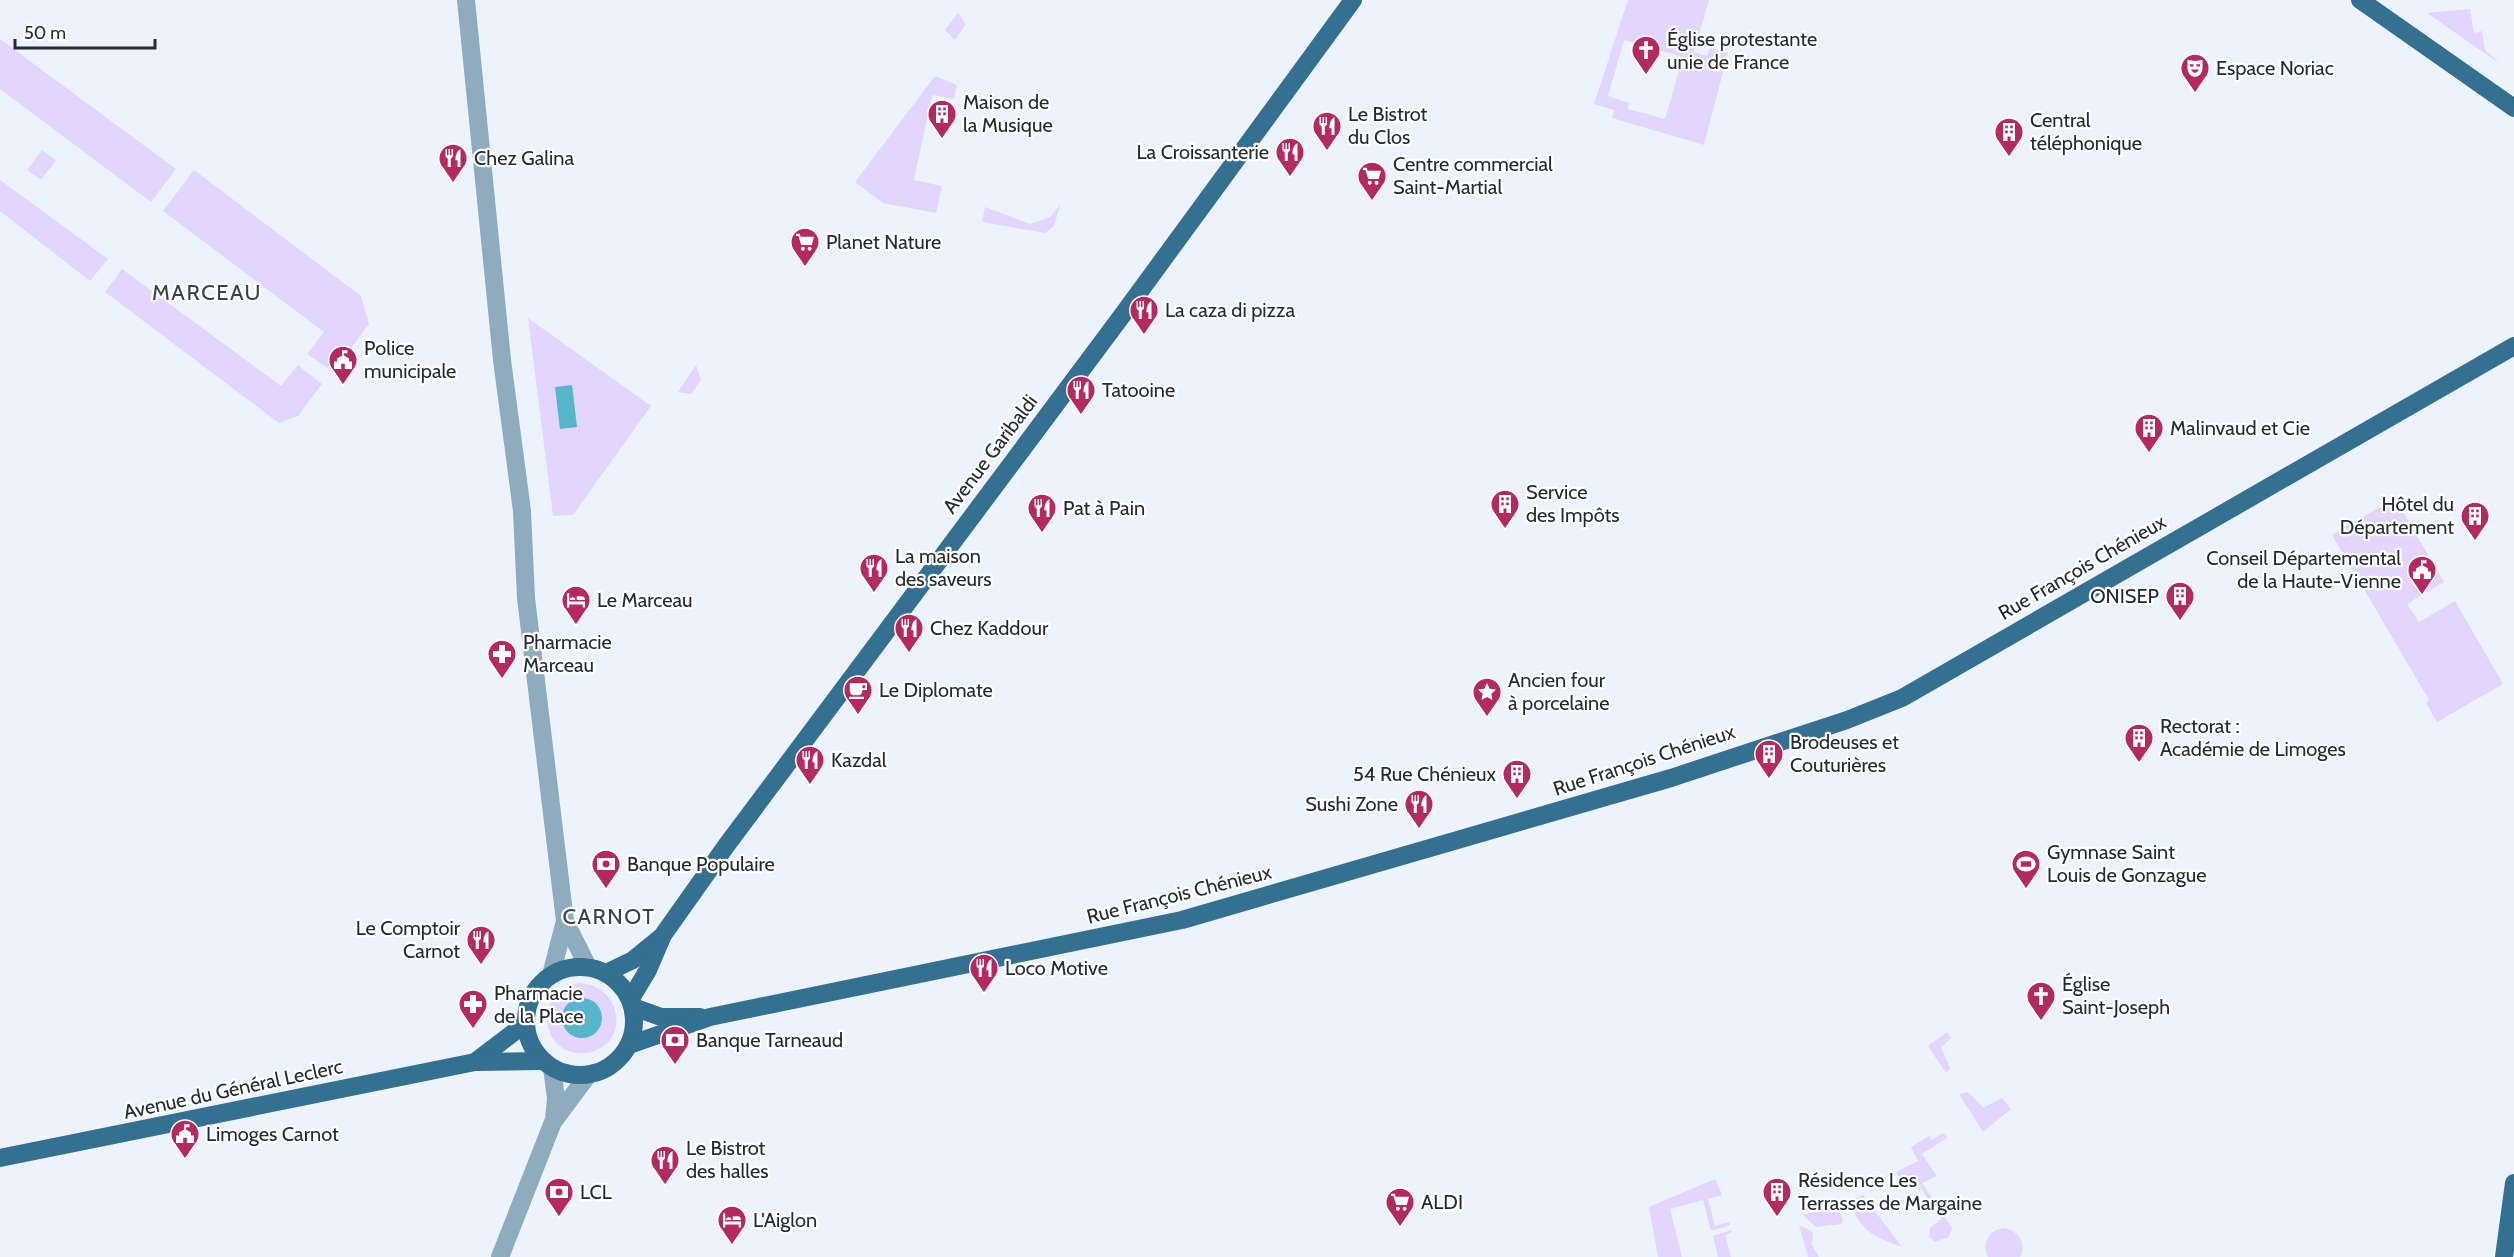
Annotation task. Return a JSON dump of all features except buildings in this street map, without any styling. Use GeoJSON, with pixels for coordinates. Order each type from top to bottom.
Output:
{"type":"FeatureCollection","features":[{"type":"Feature","properties":{"kind":"main road","name":"Avenue Garibaldi"},"geometry":{"type":"LineString","coordinates":[[632,1003],[663,935],[726,846],[1121,317],[1353,0]]}},
{"type":"Feature","properties":{"kind":"main road"},"geometry":{"type":"LineString","coordinates":[[2360,0],[2514,108]]}},
{"type":"Feature","properties":{"kind":"main road","name":"Rue François Chénieux"},"geometry":{"type":"LineString","coordinates":[[629,1045],[710,1017],[1182,920],[1548,815],[1847,720],[1902,698],[2514,346]]}},
{"type":"Feature","properties":{"kind":"main road","name":"Avenue Garibaldi"},"geometry":{"type":"LineString","coordinates":[[606,973],[633,960],[663,935]]}},
{"type":"Feature","properties":{"kind":"main road"},"geometry":{"type":"LineString","coordinates":[[588,967],[606,973],[624,988],[632,1003],[634,1027],[629,1045],[611,1066],[588,1075],[570,1074],[548,1064],[534,1050],[526,1023],[528,1005],[537,988],[551,975],[568,968],[588,967]]}},
{"type":"Feature","properties":{"kind":"main road","name":"Rue François Chénieux"},"geometry":{"type":"LineString","coordinates":[[632,1003],[661,1017],[710,1017]]}},
{"type":"Feature","properties":{"kind":"main road","name":"Avenue du Général Leclerc"},"geometry":{"type":"LineString","coordinates":[[474,1062],[526,1023]]}},
{"type":"Feature","properties":{"kind":"main road","name":"Avenue du Général Leclerc"},"geometry":{"type":"LineString","coordinates":[[0,1158],[474,1062],[548,1064]]}},
{"type":"Feature","properties":{"kind":"main road"},"geometry":{"type":"LineString","coordinates":[[2504,1257],[2514,1183]]}},
{"type":"Feature","properties":{"kind":"street"},"geometry":{"type":"LineString","coordinates":[[466,0],[502,360],[522,511],[526,598],[566,921],[588,967]]}},
{"type":"Feature","properties":{"kind":"street"},"geometry":{"type":"LineString","coordinates":[[551,975],[566,921]]}},
{"type":"Feature","properties":{"kind":"street"},"geometry":{"type":"LineString","coordinates":[[548,1064],[556,1098],[554,1122]]}},
{"type":"Feature","properties":{"kind":"street"},"geometry":{"type":"LineString","coordinates":[[500,1257],[554,1122],[588,1075]]}},
{"type":"Feature","properties":{"kind":"shaded area"},"geometry":{"type":"Polygon","coordinates":[[[1628,0],[1709,0],[1694,52],[1707,56],[1710,48],[1728,53],[1704,145],[1612,118],[1614,110],[1594,104],[1628,0]],[[1624,40],[1608,96],[1629,103],[1628,109],[1665,119],[1683,57],[1624,40]]]}},
{"type":"Feature","properties":{"kind":"shaded area"},"geometry":{"type":"Polygon","coordinates":[[[2470,9],[2474,33],[2482,31],[2485,50],[2500,64],[2427,13],[2470,9]]]}},
{"type":"Feature","properties":{"kind":"shaded area"},"geometry":{"type":"Polygon","coordinates":[[[958,13],[966,24],[955,40],[945,30],[958,13]]]}},
{"type":"Feature","properties":{"kind":"shaded area"},"geometry":{"type":"Polygon","coordinates":[[[0,39],[176,169],[151,202],[0,89],[0,39]]]}},
{"type":"Feature","properties":{"kind":"shaded area"},"geometry":{"type":"Polygon","coordinates":[[[935,76],[957,85],[954,99],[932,95],[914,180],[942,186],[936,213],[883,203],[855,182],[935,76]]]}},
{"type":"Feature","properties":{"kind":"shaded area"},"geometry":{"type":"Polygon","coordinates":[[[42,150],[56,160],[41,180],[27,170],[42,150]]]}},
{"type":"Feature","properties":{"kind":"shaded area"},"geometry":{"type":"Polygon","coordinates":[[[194,170],[361,296],[369,324],[333,372],[307,354],[324,332],[163,211],[194,170]]]}},
{"type":"Feature","properties":{"kind":"shaded area"},"geometry":{"type":"Polygon","coordinates":[[[0,180],[108,259],[90,281],[0,211],[0,180]]]}},
{"type":"Feature","properties":{"kind":"shaded area"},"geometry":{"type":"Polygon","coordinates":[[[1060,205],[1054,226],[1045,233],[982,222],[985,207],[1030,224],[1050,217],[1060,205]]]}},
{"type":"Feature","properties":{"kind":"shaded area"},"geometry":{"type":"Polygon","coordinates":[[[122,269],[281,386],[298,365],[322,384],[298,416],[279,423],[105,292],[122,269]]]}},
{"type":"Feature","properties":{"kind":"shaded area"},"geometry":{"type":"Polygon","coordinates":[[[528,318],[651,406],[573,515],[553,516],[528,318]]]}},
{"type":"Feature","properties":{"kind":"shaded area"},"geometry":{"type":"Polygon","coordinates":[[[696,365],[701,380],[691,394],[678,392],[696,365]]]}},
{"type":"Feature","properties":{"kind":"shaded area"},"geometry":{"type":"Polygon","coordinates":[[[2395,498],[2444,582],[2407,604],[2419,622],[2455,601],[2503,684],[2437,722],[2426,703],[2429,700],[2332,535],[2395,498]]]}},
{"type":"Feature","properties":{"kind":"shaded area"},"geometry":{"type":"Polygon","coordinates":[[[580,983],[595,987],[606,995],[613,1006],[616,1018],[615,1030],[610,1041],[600,1049],[586,1053],[571,1052],[559,1045],[551,1035],[547,1023],[548,1010],[554,998],[564,989],[580,983]],[[581,998],[573,1000],[572,1036],[589,1037],[593,1002],[581,998]]]}},
{"type":"Feature","properties":{"kind":"shaded area"},"geometry":{"type":"Polygon","coordinates":[[[1947,1032],[1951,1038],[1941,1048],[1950,1068],[1946,1073],[1928,1046],[1947,1032]]]}},
{"type":"Feature","properties":{"kind":"shaded area"},"geometry":{"type":"Polygon","coordinates":[[[1968,1092],[1983,1108],[2002,1098],[2011,1109],[1983,1132],[1959,1094],[1968,1092]]]}},
{"type":"Feature","properties":{"kind":"shaded area"},"geometry":{"type":"Polygon","coordinates":[[[1944,1133],[1947,1138],[1922,1154],[1937,1176],[1922,1183],[1952,1228],[1949,1237],[1935,1242],[1929,1237],[1930,1228],[1941,1219],[1913,1176],[1901,1184],[1896,1172],[1918,1161],[1911,1147],[1929,1136],[1931,1140],[1944,1133]]]}},
{"type":"Feature","properties":{"kind":"shaded area"},"geometry":{"type":"Polygon","coordinates":[[[1715,1179],[1722,1195],[1708,1199],[1715,1226],[1729,1222],[1730,1225],[1711,1231],[1703,1200],[1670,1209],[1682,1257],[1658,1257],[1649,1207],[1715,1179]]]}},
{"type":"Feature","properties":{"kind":"shaded area"},"geometry":{"type":"Polygon","coordinates":[[[1864,1195],[1902,1247],[1875,1236],[1859,1220],[1849,1201],[1864,1195]]]}},
{"type":"Feature","properties":{"kind":"shaded area"},"geometry":{"type":"Polygon","coordinates":[[[1836,1204],[1843,1220],[1842,1224],[1816,1227],[1803,1215],[1836,1204]]]}},
{"type":"Feature","properties":{"kind":"shaded area"},"geometry":{"type":"Polygon","coordinates":[[[1799,1225],[1813,1232],[1812,1245],[1819,1257],[1808,1257],[1799,1225]]]}},
{"type":"Feature","properties":{"kind":"shaded area"},"geometry":{"type":"Polygon","coordinates":[[[2005,1228],[2018,1235],[2023,1247],[2020,1257],[1988,1257],[1985,1246],[1988,1237],[1995,1231],[2005,1228]]]}},
{"type":"Feature","properties":{"kind":"shaded area"},"geometry":{"type":"Polygon","coordinates":[[[1731,1230],[1732,1232],[1725,1235],[1731,1257],[1718,1257],[1713,1236],[1731,1230]]]}},
{"type":"Feature","properties":{"kind":"water"},"geometry":{"type":"Polygon","coordinates":[[[572,385],[577,427],[560,429],[555,387],[572,385]]]}},
{"type":"Feature","properties":{"kind":"water"},"geometry":{"type":"Polygon","coordinates":[[[582,998],[590,999],[596,1004],[601,1010],[601,1026],[596,1032],[590,1037],[582,1038],[574,1037],[568,1032],[563,1026],[562,1018],[563,1010],[568,1004],[574,999],[582,998]]]}},
{"type":"Feature","properties":{"kind":"place","name":"Église protestante unie de France"},"geometry":{"type":"Point","coordinates":[1646,76]}},
{"type":"Feature","properties":{"kind":"place","name":"Espace Noriac"},"geometry":{"type":"Point","coordinates":[2195,94]}},
{"type":"Feature","properties":{"kind":"place","name":"Maison de la Musique"},"geometry":{"type":"Point","coordinates":[942,140]}},
{"type":"Feature","properties":{"kind":"place","name":"Le Bistrot du Clos"},"geometry":{"type":"Point","coordinates":[1327,152]}},
{"type":"Feature","properties":{"kind":"place","name":"Central téléphonique"},"geometry":{"type":"Point","coordinates":[2009,158]}},
{"type":"Feature","properties":{"kind":"place","name":"La Croissanterie"},"geometry":{"type":"Point","coordinates":[1290,178]}},
{"type":"Feature","properties":{"kind":"place","name":"Chez Galina"},"geometry":{"type":"Point","coordinates":[453,184]}},
{"type":"Feature","properties":{"kind":"place","name":"Centre commercial Saint-Martial"},"geometry":{"type":"Point","coordinates":[1372,202]}},
{"type":"Feature","properties":{"kind":"place","name":"Planet Nature"},"geometry":{"type":"Point","coordinates":[805,268]}},
{"type":"Feature","properties":{"kind":"place","name":"La caza di pizza"},"geometry":{"type":"Point","coordinates":[1144,336]}},
{"type":"Feature","properties":{"kind":"place","name":"Police municipale"},"geometry":{"type":"Point","coordinates":[343,386]}},
{"type":"Feature","properties":{"kind":"place","name":"Tatooine"},"geometry":{"type":"Point","coordinates":[1081,416]}},
{"type":"Feature","properties":{"kind":"place","name":"Malinvaud et Cie"},"geometry":{"type":"Point","coordinates":[2149,454]}},
{"type":"Feature","properties":{"kind":"place","name":"Service des Impôts"},"geometry":{"type":"Point","coordinates":[1505,530]}},
{"type":"Feature","properties":{"kind":"place","name":"Pat à Pain"},"geometry":{"type":"Point","coordinates":[1042,534]}},
{"type":"Feature","properties":{"kind":"place","name":"Hôtel du Département"},"geometry":{"type":"Point","coordinates":[2475,542]}},
{"type":"Feature","properties":{"kind":"place","name":"La maison des saveurs"},"geometry":{"type":"Point","coordinates":[874,594]}},
{"type":"Feature","properties":{"kind":"place","name":"Conseil Départemental de la Haute-Vienne"},"geometry":{"type":"Point","coordinates":[2422,596]}},
{"type":"Feature","properties":{"kind":"place","name":"ONISEP"},"geometry":{"type":"Point","coordinates":[2180,622]}},
{"type":"Feature","properties":{"kind":"place","name":"Le Marceau"},"geometry":{"type":"Point","coordinates":[576,626]}},
{"type":"Feature","properties":{"kind":"place","name":"Chez Kaddour"},"geometry":{"type":"Point","coordinates":[909,654]}},
{"type":"Feature","properties":{"kind":"place","name":"Pharmacie Marceau"},"geometry":{"type":"Point","coordinates":[502,680]}},
{"type":"Feature","properties":{"kind":"place","name":"Le Diplomate"},"geometry":{"type":"Point","coordinates":[858,716]}},
{"type":"Feature","properties":{"kind":"place","name":"Ancien four à porcelaine"},"geometry":{"type":"Point","coordinates":[1487,718]}},
{"type":"Feature","properties":{"kind":"place","name":"Rectorat : Académie de Limoges"},"geometry":{"type":"Point","coordinates":[2139,764]}},
{"type":"Feature","properties":{"kind":"place","name":"Brodeuses et Couturières"},"geometry":{"type":"Point","coordinates":[1769,780]}},
{"type":"Feature","properties":{"kind":"place","name":"Kazdal"},"geometry":{"type":"Point","coordinates":[810,786]}},
{"type":"Feature","properties":{"kind":"place","name":"54 Rue Chénieux"},"geometry":{"type":"Point","coordinates":[1517,800]}},
{"type":"Feature","properties":{"kind":"place","name":"Sushi Zone"},"geometry":{"type":"Point","coordinates":[1419,830]}},
{"type":"Feature","properties":{"kind":"place","name":"Banque Populaire"},"geometry":{"type":"Point","coordinates":[606,890]}},
{"type":"Feature","properties":{"kind":"place","name":"Gymnase Saint Louis de Gonzague"},"geometry":{"type":"Point","coordinates":[2026,890]}},
{"type":"Feature","properties":{"kind":"place","name":"Le Comptoir Carnot"},"geometry":{"type":"Point","coordinates":[481,966]}},
{"type":"Feature","properties":{"kind":"place","name":"Loco Motive"},"geometry":{"type":"Point","coordinates":[984,994]}},
{"type":"Feature","properties":{"kind":"place","name":"Église Saint-Joseph"},"geometry":{"type":"Point","coordinates":[2041,1022]}},
{"type":"Feature","properties":{"kind":"place","name":"Pharmacie de la Place"},"geometry":{"type":"Point","coordinates":[473,1030]}},
{"type":"Feature","properties":{"kind":"place","name":"Banque Tarneaud"},"geometry":{"type":"Point","coordinates":[675,1066]}},
{"type":"Feature","properties":{"kind":"place","name":"Limoges Carnot"},"geometry":{"type":"Point","coordinates":[185,1160]}},
{"type":"Feature","properties":{"kind":"place","name":"Le Bistrot des halles"},"geometry":{"type":"Point","coordinates":[665,1186]}},
{"type":"Feature","properties":{"kind":"place","name":"LCL"},"geometry":{"type":"Point","coordinates":[559,1218]}},
{"type":"Feature","properties":{"kind":"place","name":"Résidence Les Terrasses de Margaine"},"geometry":{"type":"Point","coordinates":[1777,1218]}},
{"type":"Feature","properties":{"kind":"place","name":"ALDI"},"geometry":{"type":"Point","coordinates":[1400,1228]}},
{"type":"Feature","properties":{"kind":"place","name":"L'Aiglon"},"geometry":{"type":"Point","coordinates":[732,1246]}},
{"type":"Feature","properties":{"kind":"district","name":"MARCEAU"},"geometry":{"type":"Point","coordinates":[207,292]}},
{"type":"Feature","properties":{"kind":"district","name":"CARNOT"},"geometry":{"type":"Point","coordinates":[609,916]}}]}
